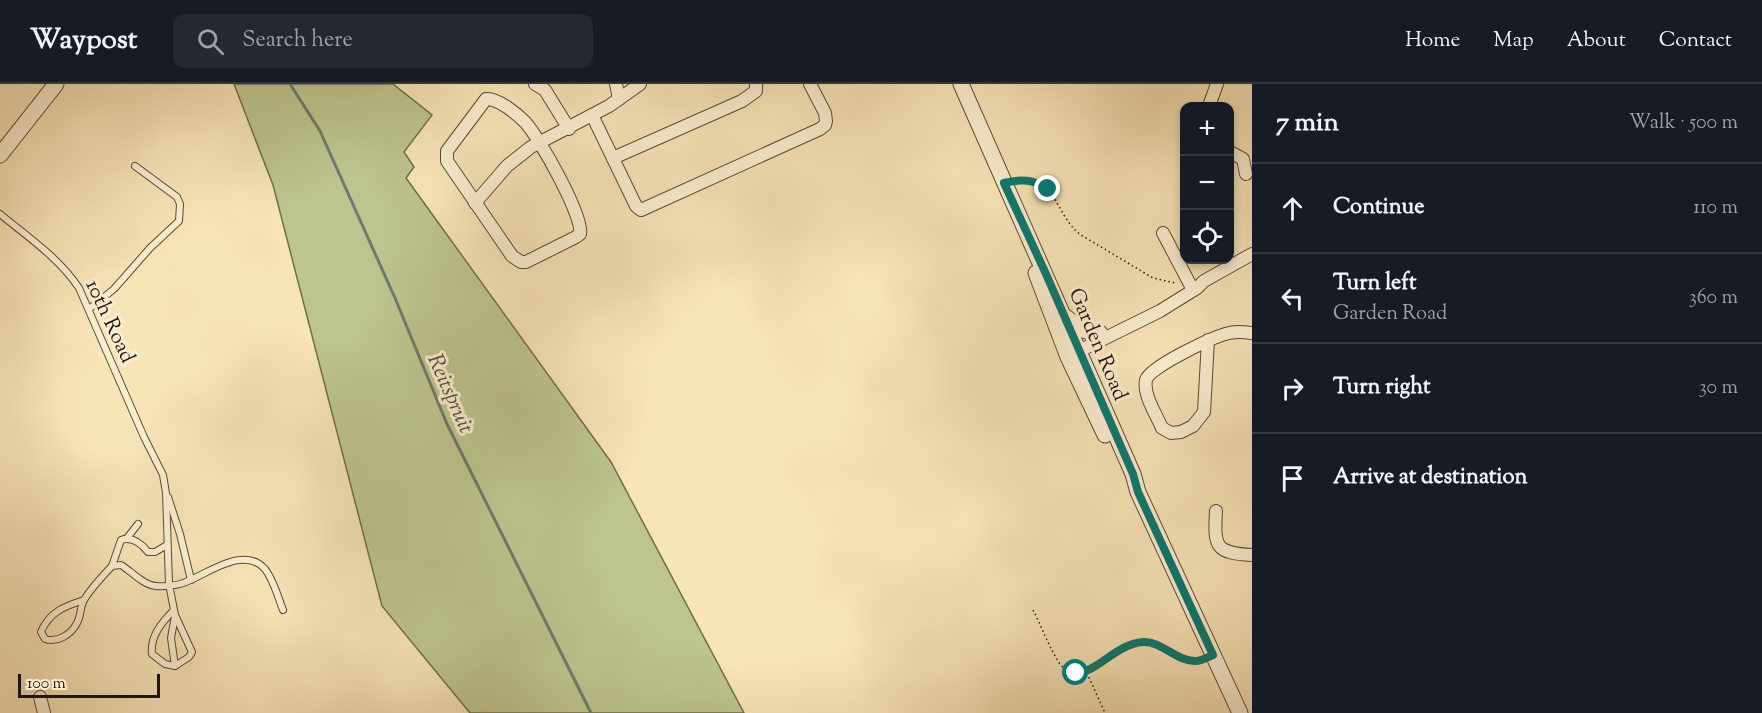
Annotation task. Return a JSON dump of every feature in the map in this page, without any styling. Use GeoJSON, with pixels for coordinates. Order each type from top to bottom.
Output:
{"type":"FeatureCollection","features":[{"type":"Feature","properties":{"kind":"street"},"geometry":{"type":"LineString","coordinates":[[0,155],[56,84]]}},
{"type":"Feature","properties":{"kind":"street"},"geometry":{"type":"LineString","coordinates":[[616,84],[620,99]]}},
{"type":"Feature","properties":{"kind":"street"},"geometry":{"type":"LineString","coordinates":[[475,203],[507,166],[531,147],[592,116],[640,84]]}},
{"type":"Feature","properties":{"kind":"street"},"geometry":{"type":"LineString","coordinates":[[613,158],[742,101],[752,95],[756,90],[756,84]]}},
{"type":"Feature","properties":{"kind":"street"},"geometry":{"type":"LineString","coordinates":[[592,116],[636,206],[641,210],[820,129],[825,125],[826,117],[810,84]]}},
{"type":"Feature","properties":{"kind":"street","name":"Garden Road"},"geometry":{"type":"LineString","coordinates":[[961,84],[1064,315],[1073,351]]}},
{"type":"Feature","properties":{"kind":"street"},"geometry":{"type":"LineString","coordinates":[[1210,102],[1217,84]]}},
{"type":"Feature","properties":{"kind":"street"},"geometry":{"type":"LineString","coordinates":[[542,86],[569,129]]}},
{"type":"Feature","properties":{"kind":"street"},"geometry":{"type":"LineString","coordinates":[[486,99],[499,103],[525,121],[540,142],[581,226],[580,234],[526,262],[521,262],[512,256],[448,165],[446,158],[447,152],[486,99]]}},
{"type":"Feature","properties":{"kind":"street"},"geometry":{"type":"LineString","coordinates":[[1234,154],[1244,159],[1246,174]]}},
{"type":"Feature","properties":{"kind":"street","name":"Garden Road"},"geometry":{"type":"LineString","coordinates":[[1017,213],[1041,287],[1133,474],[1138,492],[1240,713]]}},
{"type":"Feature","properties":{"kind":"street"},"geometry":{"type":"LineString","coordinates":[[1162,233],[1190,285]]}},
{"type":"Feature","properties":{"kind":"street"},"geometry":{"type":"LineString","coordinates":[[1073,351],[1100,333],[1252,255]]}},
{"type":"Feature","properties":{"kind":"street"},"geometry":{"type":"LineString","coordinates":[[1073,351],[1160,310],[1190,285]]}},
{"type":"Feature","properties":{"kind":"street"},"geometry":{"type":"LineString","coordinates":[[1064,315],[1082,330],[1100,333]]}},
{"type":"Feature","properties":{"kind":"street"},"geometry":{"type":"LineString","coordinates":[[1208,340],[1203,412],[1193,426],[1181,432],[1166,431],[1162,428],[1146,390],[1147,377],[1157,368],[1208,340],[1230,332],[1252,333]]}},
{"type":"Feature","properties":{"kind":"street"},"geometry":{"type":"LineString","coordinates":[[1216,511],[1217,543],[1231,554],[1252,555]]}},
{"type":"Feature","properties":{"kind":"street"},"geometry":{"type":"LineString","coordinates":[[40,697],[44,713]]}},
{"type":"Feature","properties":{"kind":"lane"},"geometry":{"type":"LineString","coordinates":[[89,309],[114,289],[150,248],[180,221],[180,204],[177,197],[135,166]]}},
{"type":"Feature","properties":{"kind":"lane","name":"10th Road"},"geometry":{"type":"LineString","coordinates":[[0,214],[55,259],[71,276],[89,309],[159,466],[165,482],[166,494]]}},
{"type":"Feature","properties":{"kind":"lane"},"geometry":{"type":"LineString","coordinates":[[1252,326],[1252,333]]}},
{"type":"Feature","properties":{"kind":"lane"},"geometry":{"type":"LineString","coordinates":[[166,494],[169,584],[174,613],[192,652],[189,657],[174,666],[165,664],[152,654],[151,646],[162,622],[174,613]]}},
{"type":"Feature","properties":{"kind":"lane"},"geometry":{"type":"LineString","coordinates":[[166,494],[179,529],[191,580]]}},
{"type":"Feature","properties":{"kind":"lane"},"geometry":{"type":"LineString","coordinates":[[84,600],[61,607],[44,623],[41,632],[45,639],[51,641],[60,639],[69,633],[76,624],[84,600],[112,566],[117,546],[138,524]]}},
{"type":"Feature","properties":{"kind":"lane"},"geometry":{"type":"LineString","coordinates":[[127,538],[134,540],[148,552],[155,552],[167,545]]}},
{"type":"Feature","properties":{"kind":"lane"},"geometry":{"type":"LineString","coordinates":[[112,566],[121,565],[145,582],[156,586],[179,585],[235,560],[255,562],[268,573],[283,610]]}},
{"type":"Feature","properties":{"kind":"lane"},"geometry":{"type":"LineString","coordinates":[[174,613],[171,638],[174,666]]}},
{"type":"Feature","properties":{"kind":"path"},"geometry":{"type":"LineString","coordinates":[[1004,183],[1023,180],[1042,185],[1052,194],[1073,228],[1081,235],[1153,278],[1190,285]]}},
{"type":"Feature","properties":{"kind":"path"},"geometry":{"type":"LineString","coordinates":[[1034,610],[1060,663],[1071,672],[1087,672],[1117,651],[1139,643],[1155,644],[1193,661],[1213,655]]}},
{"type":"Feature","properties":{"kind":"path"},"geometry":{"type":"LineString","coordinates":[[1087,672],[1105,713]]}},
{"type":"Feature","properties":{"kind":"green space","name":"Reitspruit"},"geometry":{"type":"Polygon","coordinates":[[[234,84],[393,84],[432,115],[404,152],[414,167],[406,178],[611,462],[744,713],[470,713],[382,606],[273,185],[234,84]]]}},
{"type":"Feature","properties":{"kind":"waterway","name":"Reitspruit"},"geometry":{"type":"LineString","coordinates":[[290,84],[320,131],[395,298],[447,424],[591,713]]}},
{"type":"Feature","properties":{"kind":"route"},"geometry":{"type":"LineString","coordinates":[[1048,189],[1027,180],[1004,183],[1084,361],[1133,474],[1138,492],[1213,655],[1193,661],[1150,642],[1145,642],[1117,651],[1087,672],[1076,673]]}}]}
